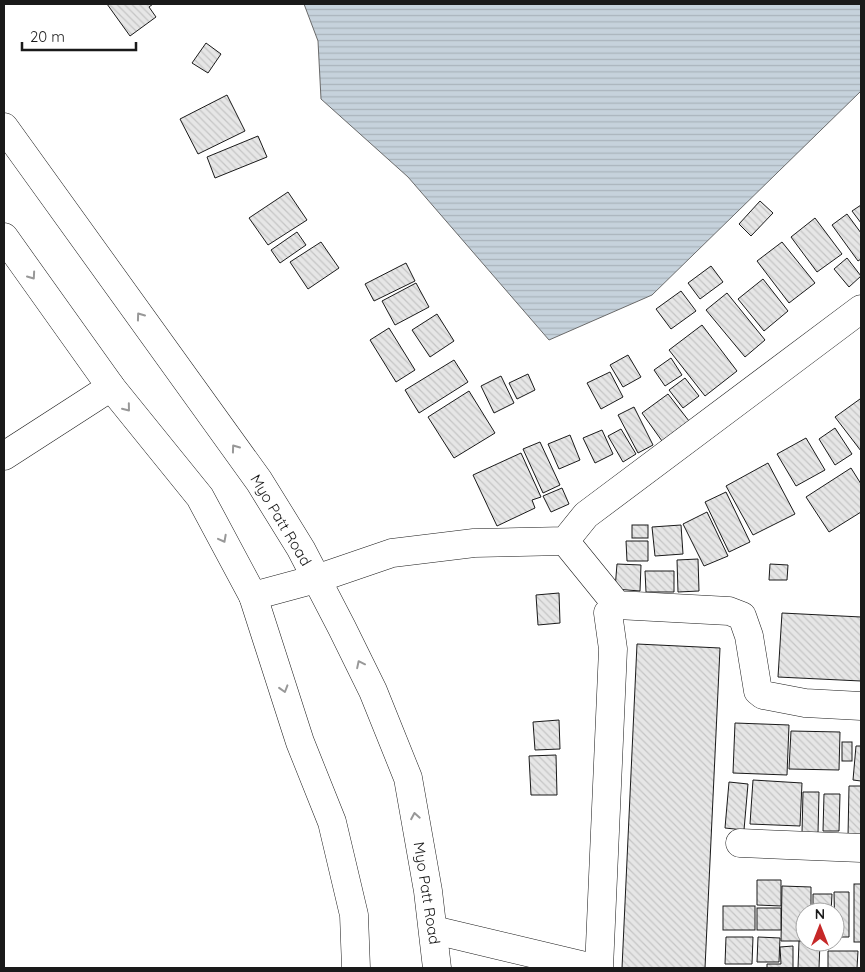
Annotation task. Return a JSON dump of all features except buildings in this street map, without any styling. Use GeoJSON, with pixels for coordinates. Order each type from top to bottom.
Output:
{"type":"FeatureCollection","features":[{"type":"Feature","properties":{"kind":"street","name":"Myo Patt Road"},"geometry":{"type":"LineString","coordinates":[[4,126],[259,482],[301,549],[373,691],[408,778],[434,930],[437,968]]}},
{"type":"Feature","properties":{"kind":"street"},"geometry":{"type":"LineString","coordinates":[[4,237],[110,387],[200,497],[254,596],[300,742],[332,822],[354,915],[356,968]]}},
{"type":"Feature","properties":{"kind":"street"},"geometry":{"type":"LineString","coordinates":[[254,596],[316,579],[392,553],[474,543],[564,540],[586,515],[861,309]]}},
{"type":"Feature","properties":{"kind":"street"},"geometry":{"type":"LineString","coordinates":[[4,456],[110,387]]}},
{"type":"Feature","properties":{"kind":"street"},"geometry":{"type":"LineString","coordinates":[[564,540],[617,605]]}},
{"type":"Feature","properties":{"kind":"street"},"geometry":{"type":"LineString","coordinates":[[599,968],[613,648],[608,613],[617,605],[736,613],[742,616],[749,636],[758,691],[763,695],[805,702],[861,706]]}},
{"type":"Feature","properties":{"kind":"street"},"geometry":{"type":"LineString","coordinates":[[740,843],[861,848]]}},
{"type":"Feature","properties":{"kind":"street"},"geometry":{"type":"LineString","coordinates":[[434,930],[594,968]]}},
{"type":"Feature","properties":{"kind":"shaded area"},"geometry":{"type":"Polygon","coordinates":[[[304,4],[861,4],[861,91],[652,295],[549,340],[408,177],[321,99],[318,41],[304,4]]]}}]}
